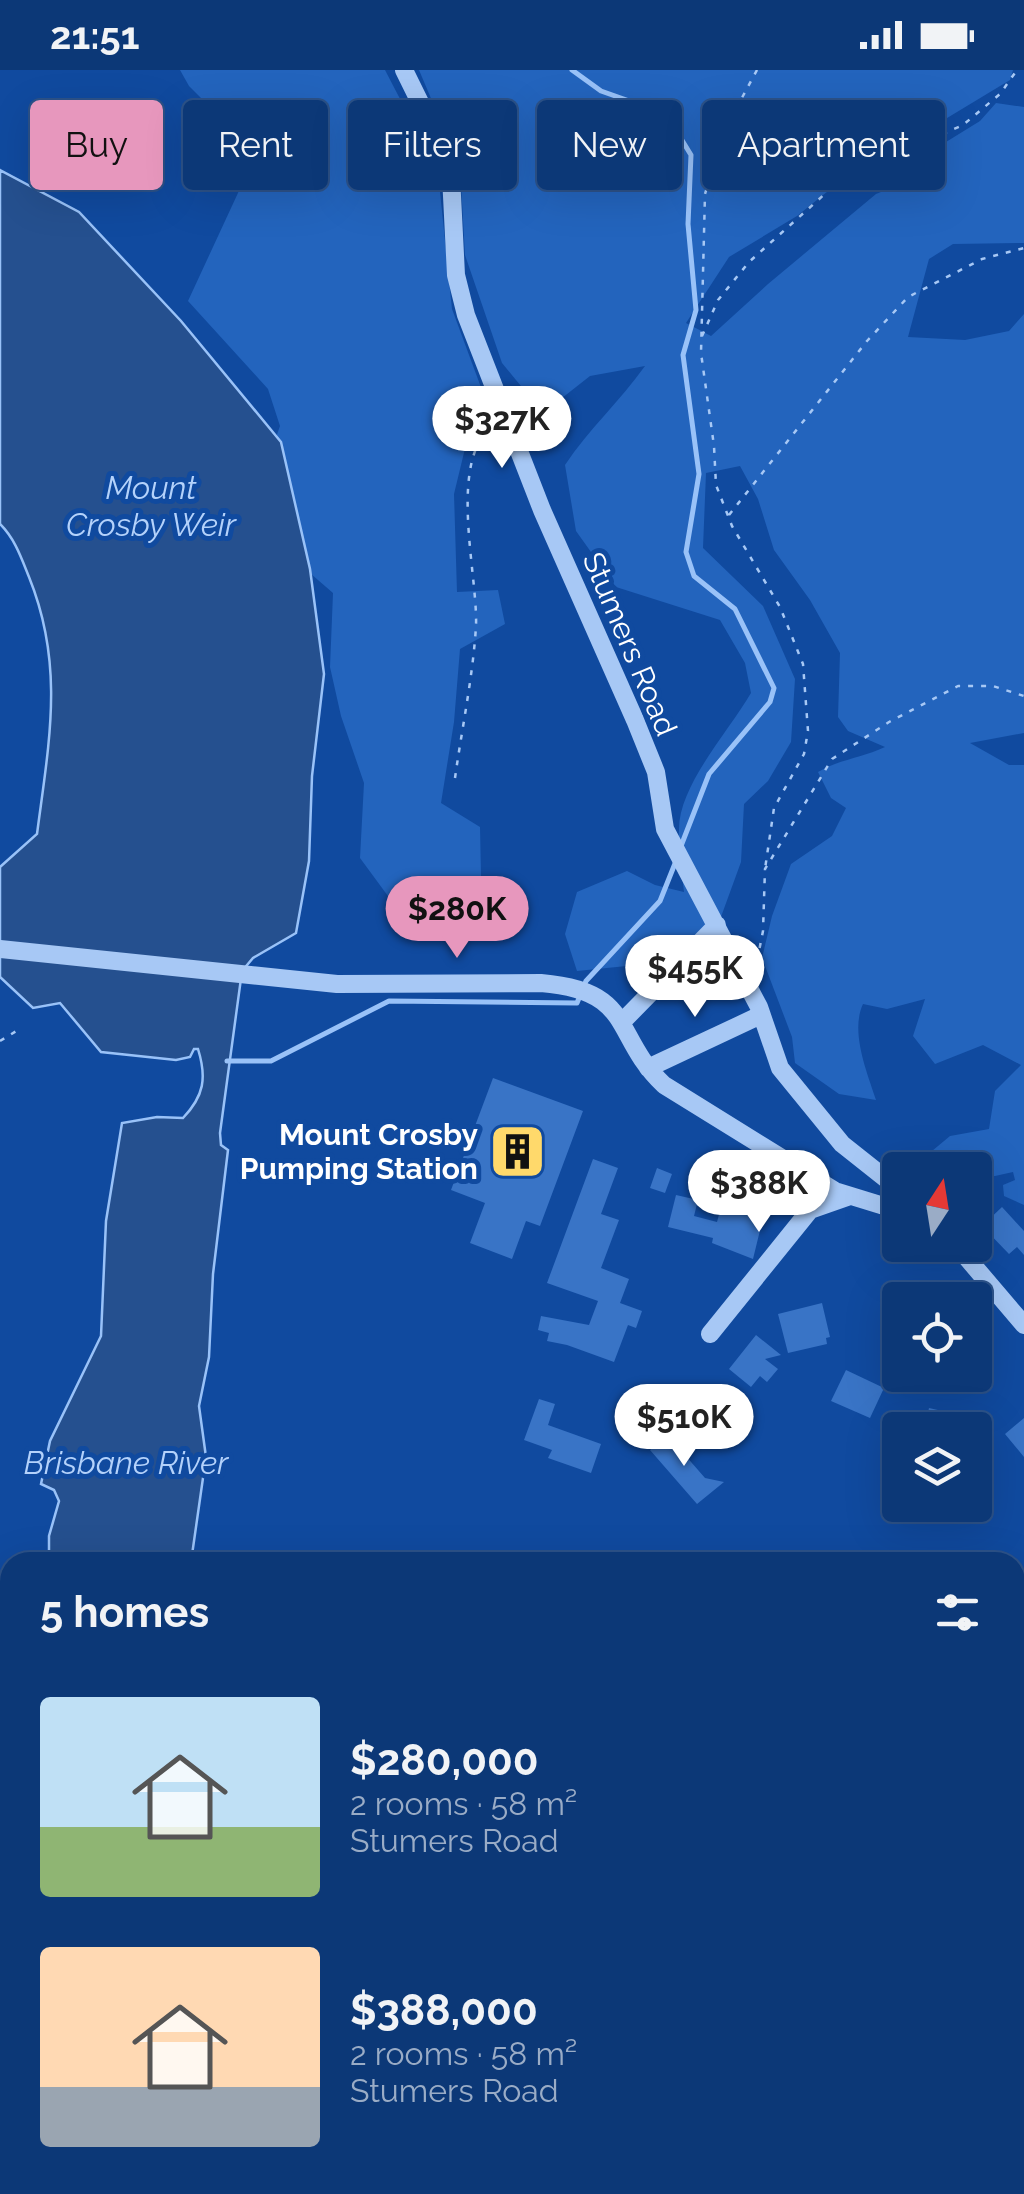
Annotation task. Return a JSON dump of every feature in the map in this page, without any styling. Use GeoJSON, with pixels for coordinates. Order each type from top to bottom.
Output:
{"type":"FeatureCollection","features":[{"type":"Feature","properties":{"kind":"street","name":"Stumers Road"},"geometry":{"type":"LineString","coordinates":[[404,70],[440,141],[451,176],[456,276],[466,315],[542,510],[656,772],[665,829],[740,969],[780,1068],[842,1144],[882,1176]]}},
{"type":"Feature","properties":{"kind":"street"},"geometry":{"type":"LineString","coordinates":[[621,1023],[717,924]]}},
{"type":"Feature","properties":{"kind":"street"},"geometry":{"type":"LineString","coordinates":[[0,949],[337,984],[572,986],[593,993],[609,1006],[648,1068],[664,1085],[835,1190],[882,1205]]}},
{"type":"Feature","properties":{"kind":"street"},"geometry":{"type":"LineString","coordinates":[[648,1068],[761,1014]]}},
{"type":"Feature","properties":{"kind":"street"},"geometry":{"type":"LineString","coordinates":[[710,1334],[810,1210],[851,1196]]}},
{"type":"Feature","properties":{"kind":"street"},"geometry":{"type":"LineString","coordinates":[[970,1262],[1024,1325]]}},
{"type":"Feature","properties":{"kind":"path"},"geometry":{"type":"LineString","coordinates":[[740,969],[758,951],[774,808],[804,754],[807,698],[803,664],[780,607],[751,562],[716,485],[701,338],[705,194],[724,131],[757,70]]}},
{"type":"Feature","properties":{"kind":"path"},"geometry":{"type":"LineString","coordinates":[[701,338],[718,300],[749,262],[846,174],[884,149],[940,136],[963,124],[1000,94],[1018,70]]}},
{"type":"Feature","properties":{"kind":"path"},"geometry":{"type":"LineString","coordinates":[[728,516],[867,342],[908,297],[982,259],[1024,248]]}},
{"type":"Feature","properties":{"kind":"path"},"geometry":{"type":"LineString","coordinates":[[455,778],[476,626],[468,525],[469,477],[478,443],[489,427],[508,418]]}},
{"type":"Feature","properties":{"kind":"path"},"geometry":{"type":"LineString","coordinates":[[765,869],[832,759],[889,722],[958,686],[993,686],[1024,696]]}},
{"type":"Feature","properties":{"kind":"path"},"geometry":{"type":"LineString","coordinates":[[0,1042],[18,1030]]}},
{"type":"Feature","properties":{"kind":"shaded area"},"geometry":{"type":"Polygon","coordinates":[[[180,70],[385,70],[401,100],[348,100],[348,190],[440,190],[452,309],[489,409],[469,432],[454,494],[457,592],[498,590],[505,624],[460,649],[441,803],[480,827],[482,927],[410,926],[360,858],[364,783],[341,716],[330,667],[333,593],[288,554],[264,471],[280,426],[268,389],[188,301],[239,190],[328,190],[328,100],[203,100],[180,70]]]}},
{"type":"Feature","properties":{"kind":"shaded area"},"geometry":{"type":"Polygon","coordinates":[[[419,70],[1013,70],[1010,80],[945,119],[945,100],[702,100],[702,190],[829,190],[797,216],[729,257],[686,323],[711,336],[876,194],[886,190],[945,190],[946,142],[980,121],[996,103],[1024,107],[1024,243],[953,244],[929,259],[908,337],[965,340],[1009,331],[1024,314],[1024,733],[970,743],[1009,765],[1024,765],[1024,1205],[1004,1196],[1003,1185],[1015,1180],[1013,1172],[992,1176],[992,1152],[931,1152],[950,1136],[989,1129],[995,1091],[1021,1065],[983,1045],[935,1064],[913,1036],[925,999],[887,1009],[863,1004],[859,1039],[876,1100],[839,1094],[795,1063],[792,1037],[762,958],[772,916],[791,864],[832,836],[846,808],[831,798],[818,772],[885,747],[848,731],[838,717],[840,653],[810,600],[774,550],[758,499],[740,466],[706,473],[703,548],[763,606],[795,679],[791,742],[768,781],[744,804],[741,862],[706,958],[577,971],[565,934],[577,892],[627,871],[655,885],[684,892],[679,845],[681,812],[696,777],[751,693],[745,663],[720,620],[616,587],[576,531],[565,465],[645,366],[590,376],[543,413],[502,363],[465,255],[461,190],[517,190],[517,100],[432,100],[419,70]]]}},
{"type":"Feature","properties":{"kind":"water","name":"Mount Crosby Weir"},"geometry":{"type":"Polygon","coordinates":[[[0,170],[30,186],[30,190],[38,190],[79,212],[181,321],[281,442],[310,569],[324,674],[312,776],[309,861],[296,933],[253,958],[242,971],[220,1133],[221,1145],[228,1150],[213,1274],[209,1357],[199,1406],[206,1457],[192,1552],[49,1552],[49,1536],[59,1501],[54,1490],[41,1484],[50,1441],[101,1336],[106,1221],[122,1123],[157,1117],[183,1118],[199,1094],[203,1078],[198,1049],[190,1057],[176,1060],[101,1052],[60,1003],[33,1008],[0,977],[0,867],[37,834],[51,704],[51,673],[40,610],[10,536],[0,524],[0,170]]]}},
{"type":"Feature","properties":{"kind":"building","name":"Mount Crosby Pumping Station"},"geometry":{"type":"Polygon","coordinates":[[[493,1078],[583,1111],[540,1226],[526,1221],[512,1259],[470,1243],[485,1203],[451,1190],[493,1078]]]}},
{"type":"Feature","properties":{"kind":"building"},"geometry":{"type":"Polygon","coordinates":[[[593,1159],[618,1168],[601,1214],[619,1220],[601,1268],[629,1279],[620,1303],[642,1311],[636,1328],[628,1325],[614,1362],[547,1341],[549,1333],[538,1330],[541,1316],[589,1325],[598,1301],[547,1283],[593,1159]]]}},
{"type":"Feature","properties":{"kind":"building"},"geometry":{"type":"Polygon","coordinates":[[[657,1168],[672,1174],[665,1193],[650,1188],[657,1168]]]}},
{"type":"Feature","properties":{"kind":"building"},"geometry":{"type":"Polygon","coordinates":[[[676,1195],[698,1200],[694,1216],[717,1222],[721,1207],[763,1218],[753,1259],[712,1243],[713,1238],[668,1227],[676,1195]]]}},
{"type":"Feature","properties":{"kind":"building"},"geometry":{"type":"Polygon","coordinates":[[[1002,1207],[1024,1231],[1024,1255],[1017,1247],[1009,1254],[992,1236],[992,1216],[1002,1207]]]}},
{"type":"Feature","properties":{"kind":"building"},"geometry":{"type":"Polygon","coordinates":[[[822,1303],[830,1337],[826,1338],[827,1344],[788,1353],[778,1314],[822,1303]]]}},
{"type":"Feature","properties":{"kind":"building"},"geometry":{"type":"Polygon","coordinates":[[[756,1335],[781,1355],[765,1359],[778,1369],[767,1382],[760,1376],[751,1387],[729,1369],[756,1335]]]}},
{"type":"Feature","properties":{"kind":"building"},"geometry":{"type":"Polygon","coordinates":[[[846,1370],[882,1387],[870,1418],[831,1401],[846,1370]]]}},
{"type":"Feature","properties":{"kind":"building"},"geometry":{"type":"Polygon","coordinates":[[[539,1399],[555,1404],[548,1425],[601,1444],[591,1473],[548,1458],[552,1450],[524,1440],[539,1399]]]}},
{"type":"Feature","properties":{"kind":"building"},"geometry":{"type":"Polygon","coordinates":[[[1024,1418],[1024,1457],[1005,1434],[1024,1418]]]}},
{"type":"Feature","properties":{"kind":"building"},"geometry":{"type":"Polygon","coordinates":[[[673,1431],[680,1439],[678,1447],[705,1478],[724,1482],[697,1504],[650,1450],[673,1431]]]}},
{"type":"Feature","properties":{"kind":"waterway"},"geometry":{"type":"LineString","coordinates":[[572,70],[601,91],[666,114],[691,155],[688,224],[696,310],[683,355],[699,474],[686,552],[694,576],[735,609],[774,688],[770,702],[709,774],[681,846]]}},
{"type":"Feature","properties":{"kind":"waterway"},"geometry":{"type":"LineString","coordinates":[[227,1061],[271,1061],[389,1001],[577,1003],[586,981],[660,901],[676,861]]}},
{"type":"Feature","properties":{"kind":"place","name":"Mount Crosby Pumping Station"},"geometry":{"type":"Point","coordinates":[517,1151]}},
{"type":"Feature","properties":{"kind":"water label","name":"Brisbane River"},"geometry":{"type":"Point","coordinates":[126,1462]}}]}
